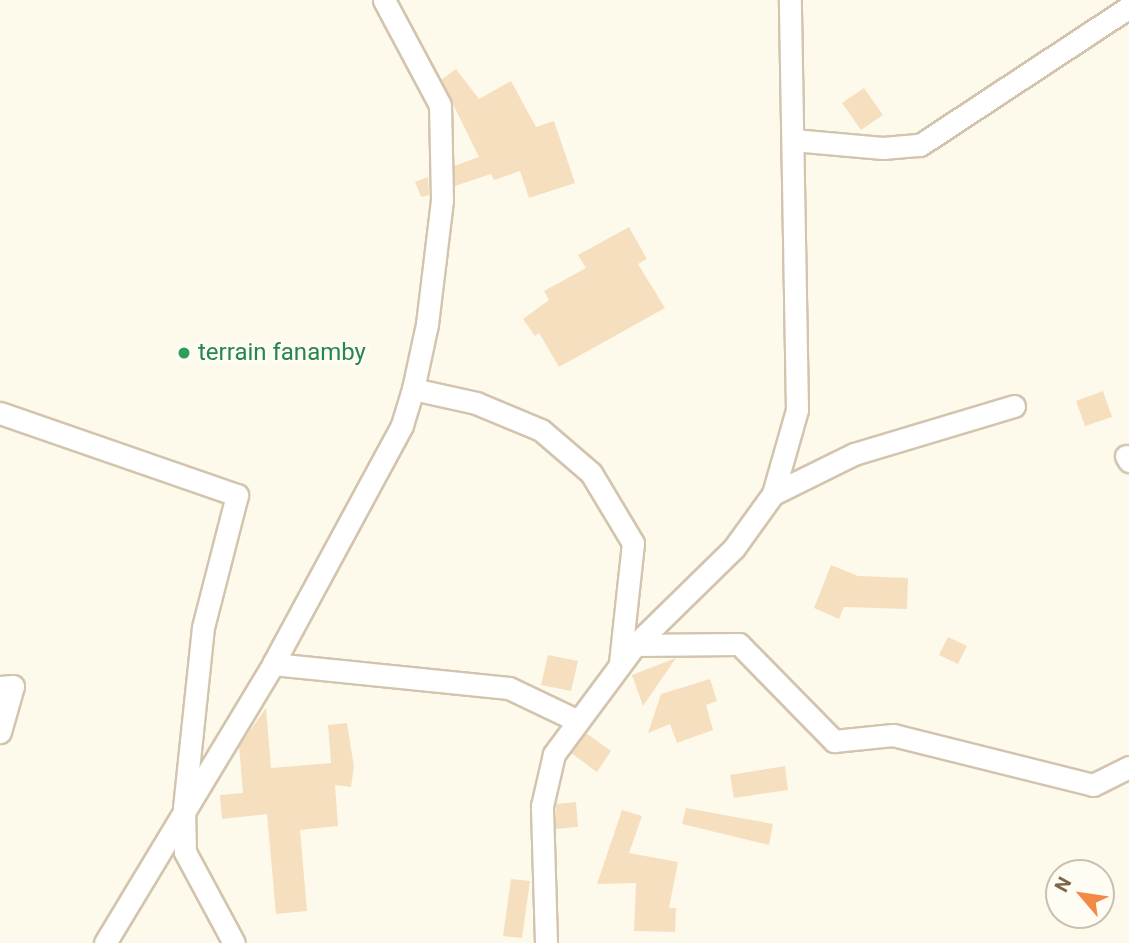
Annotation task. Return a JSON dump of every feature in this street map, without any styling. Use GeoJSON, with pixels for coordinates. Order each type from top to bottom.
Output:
{"type":"FeatureCollection","features":[{"type":"Feature","properties":{"kind":"street"},"geometry":{"type":"LineString","coordinates":[[105,943],[272,664],[402,425],[413,389],[427,324],[442,200],[440,105],[384,0]]}},
{"type":"Feature","properties":{"kind":"street"},"geometry":{"type":"LineString","coordinates":[[546,943],[542,806],[554,754],[635,645],[734,548],[774,494],[797,410],[790,0]]}},
{"type":"Feature","properties":{"kind":"street"},"geometry":{"type":"LineString","coordinates":[[793,140],[883,148],[920,145],[1129,7]]}},
{"type":"Feature","properties":{"kind":"street"},"geometry":{"type":"LineString","coordinates":[[413,389],[476,402],[541,430],[591,472],[633,544],[620,665]]}},
{"type":"Feature","properties":{"kind":"street"},"geometry":{"type":"LineString","coordinates":[[774,494],[854,454],[1014,406]]}},
{"type":"Feature","properties":{"kind":"street"},"geometry":{"type":"LineString","coordinates":[[0,413],[237,495],[203,627],[184,808],[185,852],[234,943]]}},
{"type":"Feature","properties":{"kind":"street"},"geometry":{"type":"LineString","coordinates":[[635,645],[739,644],[834,741],[893,735],[1093,785],[1129,767]]}},
{"type":"Feature","properties":{"kind":"street"},"geometry":{"type":"LineString","coordinates":[[272,664],[509,688],[578,721]]}},
{"type":"Feature","properties":{"kind":"street"},"geometry":{"type":"LineString","coordinates":[[0,687],[13,686],[0,732]]}},
{"type":"Feature","properties":{"kind":"building"},"geometry":{"type":"Polygon","coordinates":[[[456,69],[479,99],[511,81],[536,127],[554,121],[575,183],[529,198],[520,171],[494,180],[491,174],[455,186],[454,166],[479,157],[441,80],[456,69]]]}},
{"type":"Feature","properties":{"kind":"building"},"geometry":{"type":"Polygon","coordinates":[[[864,88],[883,115],[861,130],[842,103],[864,88]]]}},
{"type":"Feature","properties":{"kind":"building"},"geometry":{"type":"Polygon","coordinates":[[[428,177],[429,195],[421,197],[415,182],[428,177]]]}},
{"type":"Feature","properties":{"kind":"building"},"geometry":{"type":"Polygon","coordinates":[[[629,227],[647,259],[638,264],[665,308],[559,367],[539,333],[535,336],[523,319],[549,300],[544,291],[586,268],[578,255],[629,227]]]}},
{"type":"Feature","properties":{"kind":"building"},"geometry":{"type":"Polygon","coordinates":[[[1103,391],[1112,417],[1085,426],[1076,401],[1103,391]]]}},
{"type":"Feature","properties":{"kind":"building"},"geometry":{"type":"Polygon","coordinates":[[[831,565],[858,576],[908,578],[907,609],[844,607],[839,619],[814,608],[831,565]]]}},
{"type":"Feature","properties":{"kind":"building"},"geometry":{"type":"Polygon","coordinates":[[[948,637],[967,646],[958,664],[939,655],[948,637]]]}},
{"type":"Feature","properties":{"kind":"building"},"geometry":{"type":"Polygon","coordinates":[[[548,655],[578,661],[571,691],[541,685],[548,655]]]}},
{"type":"Feature","properties":{"kind":"building"},"geometry":{"type":"Polygon","coordinates":[[[676,658],[643,706],[632,675],[676,658]]]}},
{"type":"Feature","properties":{"kind":"building"},"geometry":{"type":"Polygon","coordinates":[[[710,679],[717,701],[706,705],[713,730],[677,743],[670,724],[648,733],[661,694],[710,679]]]}},
{"type":"Feature","properties":{"kind":"building"},"geometry":{"type":"Polygon","coordinates":[[[266,708],[271,768],[331,763],[328,725],[347,723],[354,767],[351,787],[335,785],[338,826],[300,830],[307,911],[276,914],[267,814],[222,819],[220,795],[243,793],[239,746],[266,708]]]}},
{"type":"Feature","properties":{"kind":"building"},"geometry":{"type":"Polygon","coordinates":[[[586,733],[611,751],[597,772],[571,753],[586,733]]]}},
{"type":"Feature","properties":{"kind":"building"},"geometry":{"type":"Polygon","coordinates":[[[785,766],[788,790],[734,798],[730,775],[785,766]]]}},
{"type":"Feature","properties":{"kind":"building"},"geometry":{"type":"Polygon","coordinates":[[[576,802],[578,827],[556,829],[556,804],[576,802]]]}},
{"type":"Feature","properties":{"kind":"building"},"geometry":{"type":"Polygon","coordinates":[[[686,808],[773,824],[769,845],[682,824],[686,808]]]}},
{"type":"Feature","properties":{"kind":"building"},"geometry":{"type":"Polygon","coordinates":[[[622,810],[642,816],[629,853],[678,862],[669,908],[676,908],[675,932],[634,931],[636,883],[597,884],[622,810]]]}},
{"type":"Feature","properties":{"kind":"building"},"geometry":{"type":"Polygon","coordinates":[[[511,879],[530,881],[522,938],[503,936],[511,879]]]}},
{"type":"Feature","properties":{"kind":"place","name":"terrain fanamby"},"geometry":{"type":"Point","coordinates":[184,353]}}]}
